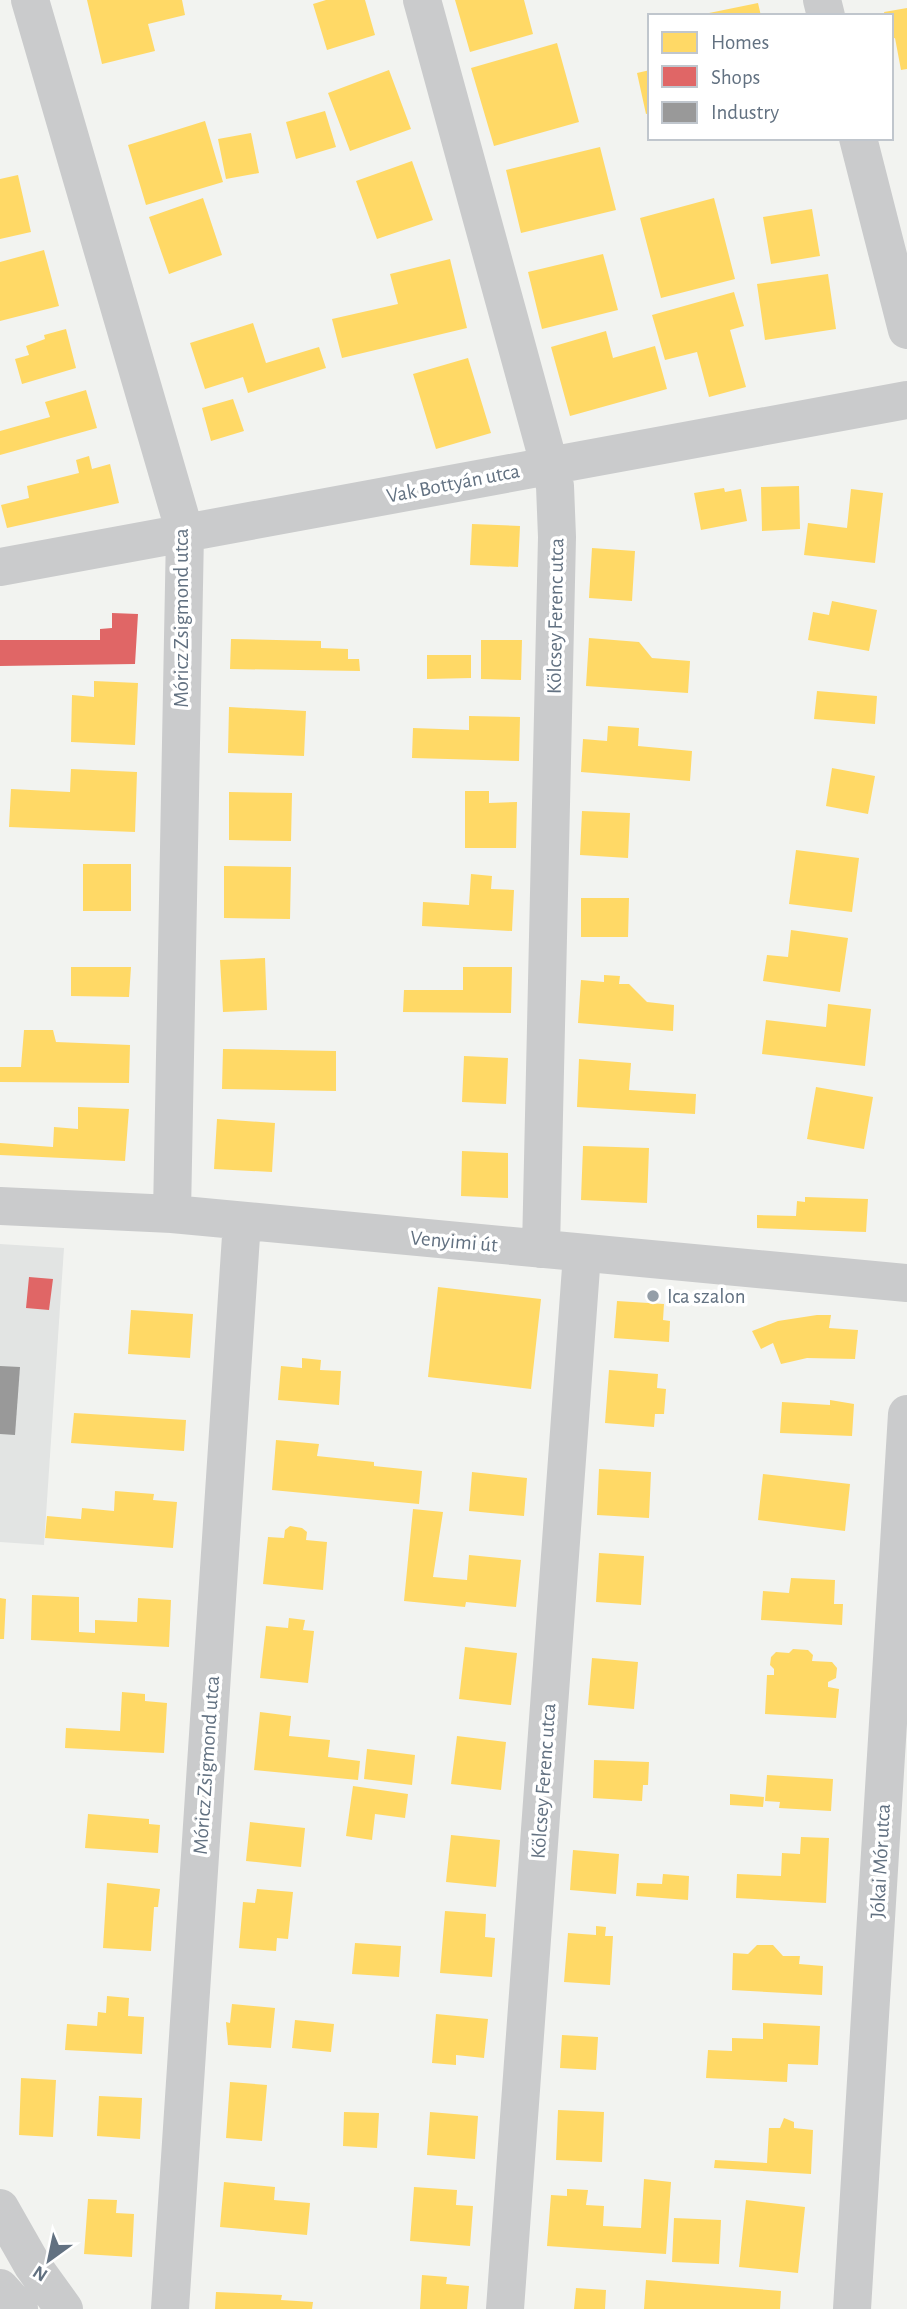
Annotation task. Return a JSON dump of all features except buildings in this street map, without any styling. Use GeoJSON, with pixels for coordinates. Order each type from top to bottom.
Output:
{"type":"FeatureCollection","features":[{"type":"Feature","properties":{"kind":"street","name":"Móricz Zsigmond utca"},"geometry":{"type":"LineString","coordinates":[[30,0],[185,533],[172,1214]]}},
{"type":"Feature","properties":{"kind":"street","name":"Kölcsey Ferenc utca"},"geometry":{"type":"LineString","coordinates":[[422,0],[555,486],[557,537],[541,1249]]}},
{"type":"Feature","properties":{"kind":"street"},"geometry":{"type":"LineString","coordinates":[[859,140],[907,330]]}},
{"type":"Feature","properties":{"kind":"street","name":"Vak Bottyán utca"},"geometry":{"type":"LineString","coordinates":[[0,568],[907,400]]}},
{"type":"Feature","properties":{"kind":"street","name":"Venyimi út"},"geometry":{"type":"LineString","coordinates":[[0,1206],[172,1214],[907,1283]]}},
{"type":"Feature","properties":{"kind":"street","name":"Móricz Zsigmond utca"},"geometry":{"type":"LineString","coordinates":[[170,2309],[242,1221]]}},
{"type":"Feature","properties":{"kind":"street","name":"Kölcsey Ferenc utca"},"geometry":{"type":"LineString","coordinates":[[505,2309],[582,1254]]}},
{"type":"Feature","properties":{"kind":"street","name":"Jókai Mór utca"},"geometry":{"type":"LineString","coordinates":[[852,2309],[907,1414]]}},
{"type":"Feature","properties":{"kind":"street"},"geometry":{"type":"LineString","coordinates":[[0,2208],[33,2266],[64,2309]]}},
{"type":"Feature","properties":{"kind":"street"},"geometry":{"type":"LineString","coordinates":[[0,2288],[19,2309]]}},
{"type":"Feature","properties":{"kind":"shaded area"},"geometry":{"type":"Polygon","coordinates":[[[0,1244],[64,1248],[44,1545],[0,1542],[0,1244]]]}},
{"type":"Feature","properties":{"kind":"place","name":"Ica szalon"},"geometry":{"type":"Point","coordinates":[653,1296]}}]}
